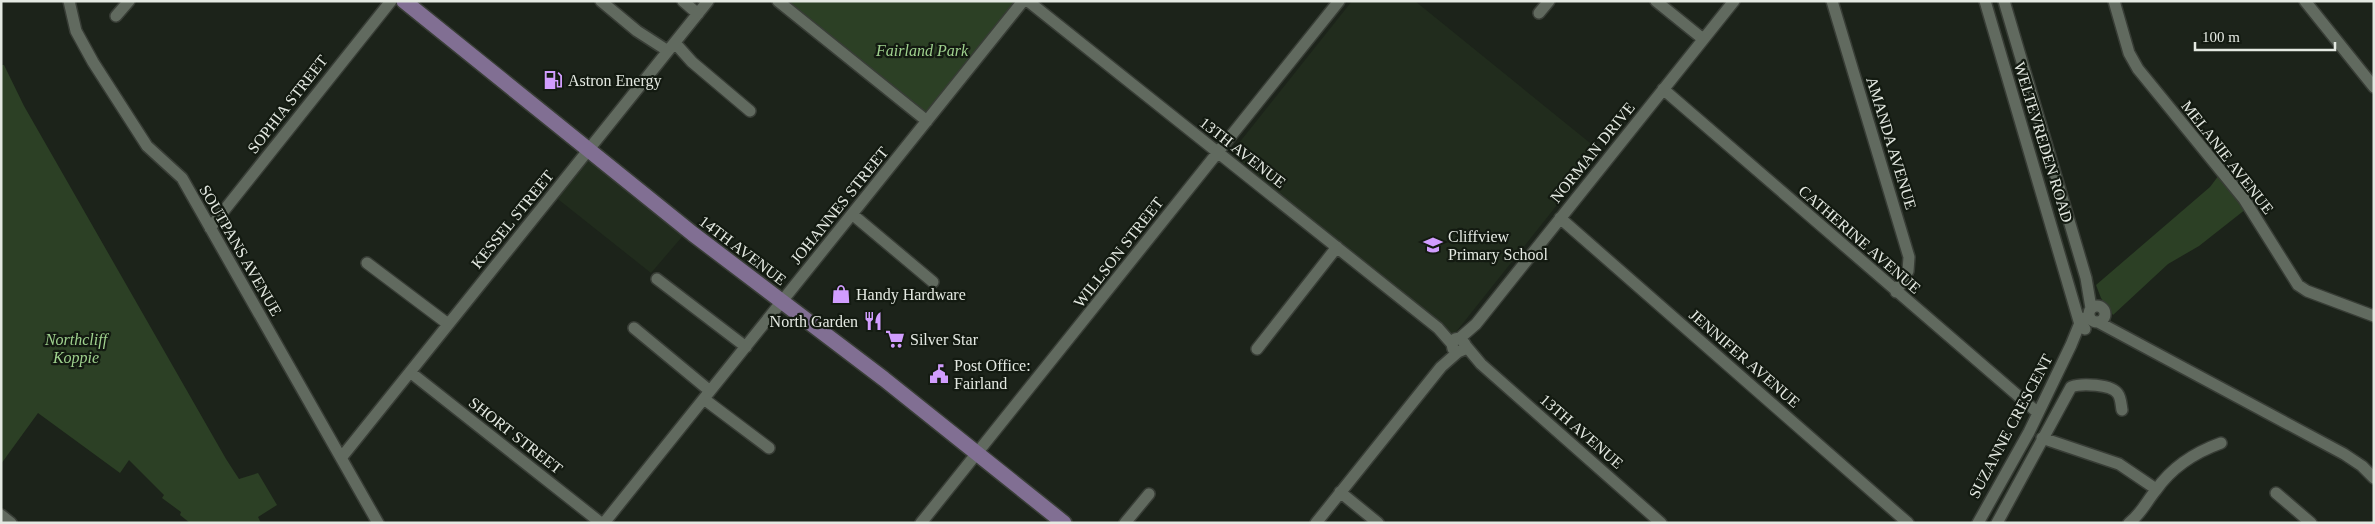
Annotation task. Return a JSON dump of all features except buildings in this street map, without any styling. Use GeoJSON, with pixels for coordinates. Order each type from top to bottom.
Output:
{"type":"FeatureCollection","features":[{"type":"Feature","properties":{"kind":"main road","name":"14TH AVENUE"},"geometry":{"type":"LineString","coordinates":[[404,1],[693,234],[884,379],[1064,523]]}},
{"type":"Feature","properties":{"kind":"street","name":"SOUTPANS AVENUE"},"geometry":{"type":"LineString","coordinates":[[69,1],[76,31],[93,62],[147,146],[182,178],[378,523]]}},
{"type":"Feature","properties":{"kind":"street"},"geometry":{"type":"LineString","coordinates":[[116,16],[129,1]]}},
{"type":"Feature","properties":{"kind":"street","name":"SOPHIA STREET"},"geometry":{"type":"LineString","coordinates":[[210,228],[391,1]]}},
{"type":"Feature","properties":{"kind":"street"},"geometry":{"type":"LineString","coordinates":[[601,1],[637,31],[671,47],[692,62],[750,111]]}},
{"type":"Feature","properties":{"kind":"street"},"geometry":{"type":"LineString","coordinates":[[683,1],[698,14]]}},
{"type":"Feature","properties":{"kind":"street","name":"KESSEL STREET"},"geometry":{"type":"LineString","coordinates":[[341,458],[708,1]]}},
{"type":"Feature","properties":{"kind":"street"},"geometry":{"type":"LineString","coordinates":[[778,1],[927,121]]}},
{"type":"Feature","properties":{"kind":"street","name":"JOHANNES STREET"},"geometry":{"type":"LineString","coordinates":[[606,522],[1023,1]]}},
{"type":"Feature","properties":{"kind":"street","name":"13TH AVENUE"},"geometry":{"type":"LineString","coordinates":[[1028,1],[1459,345],[1661,523]]}},
{"type":"Feature","properties":{"kind":"street","name":"WILLSON STREET"},"geometry":{"type":"LineString","coordinates":[[922,523],[1339,1]]}},
{"type":"Feature","properties":{"kind":"street"},"geometry":{"type":"LineString","coordinates":[[1540,13],[1549,1]]}},
{"type":"Feature","properties":{"kind":"street"},"geometry":{"type":"LineString","coordinates":[[1656,1],[1703,39]]}},
{"type":"Feature","properties":{"kind":"street","name":"NORMAN DRIVE"},"geometry":{"type":"LineString","coordinates":[[1316,523],[1734,1]]}},
{"type":"Feature","properties":{"kind":"street","name":"AMANDA AVENUE"},"geometry":{"type":"LineString","coordinates":[[1832,1],[1909,257],[1908,271],[1896,292]]}},
{"type":"Feature","properties":{"kind":"street","name":"WELTEVREDEN ROAD"},"geometry":{"type":"LineString","coordinates":[[1984,1],[2072,291],[2092,317]]}},
{"type":"Feature","properties":{"kind":"street","name":"WELTEVREDEN ROAD"},"geometry":{"type":"LineString","coordinates":[[2004,1],[2086,278],[2092,317]]}},
{"type":"Feature","properties":{"kind":"street","name":"MELANIE AVENUE"},"geometry":{"type":"LineString","coordinates":[[2114,1],[2130,53],[2138,69],[2244,199],[2301,287],[2374,316]]}},
{"type":"Feature","properties":{"kind":"street"},"geometry":{"type":"LineString","coordinates":[[2305,1],[2374,86]]}},
{"type":"Feature","properties":{"kind":"street","name":"CATHERINE AVENUE"},"geometry":{"type":"LineString","coordinates":[[1663,89],[2038,413]]}},
{"type":"Feature","properties":{"kind":"street"},"geometry":{"type":"LineString","coordinates":[[852,214],[933,282]]}},
{"type":"Feature","properties":{"kind":"street","name":"JENNIFER AVENUE"},"geometry":{"type":"LineString","coordinates":[[1560,218],[1908,523]]}},
{"type":"Feature","properties":{"kind":"street"},"geometry":{"type":"LineString","coordinates":[[1257,349],[1337,247]]}},
{"type":"Feature","properties":{"kind":"street"},"geometry":{"type":"LineString","coordinates":[[368,263],[448,324]]}},
{"type":"Feature","properties":{"kind":"street"},"geometry":{"type":"LineString","coordinates":[[657,279],[746,347]]}},
{"type":"Feature","properties":{"kind":"street"},"geometry":{"type":"LineString","coordinates":[[2092,317],[2315,438],[2372,472]]}},
{"type":"Feature","properties":{"kind":"street","name":"SUZANNE CRESCENT"},"geometry":{"type":"LineString","coordinates":[[1980,522],[2038,413],[2071,345],[2092,317]]}},
{"type":"Feature","properties":{"kind":"street"},"geometry":{"type":"LineString","coordinates":[[634,328],[707,395],[769,448]]}},
{"type":"Feature","properties":{"kind":"street","name":"SHORT STREET"},"geometry":{"type":"LineString","coordinates":[[410,372],[606,522]]}},
{"type":"Feature","properties":{"kind":"street"},"geometry":{"type":"LineString","coordinates":[[1997,523],[2063,399],[2074,385],[2088,384],[2114,390],[2119,396],[2122,410]]}},
{"type":"Feature","properties":{"kind":"street"},"geometry":{"type":"LineString","coordinates":[[2042,438],[2119,464],[2156,489]]}},
{"type":"Feature","properties":{"kind":"street"},"geometry":{"type":"LineString","coordinates":[[2129,523],[2145,508],[2156,489],[2192,455],[2221,442]]}},
{"type":"Feature","properties":{"kind":"street"},"geometry":{"type":"LineString","coordinates":[[1340,492],[1378,523]]}},
{"type":"Feature","properties":{"kind":"street"},"geometry":{"type":"LineString","coordinates":[[1125,523],[1149,494]]}},
{"type":"Feature","properties":{"kind":"street"},"geometry":{"type":"LineString","coordinates":[[2276,494],[2311,523]]}},
{"type":"Feature","properties":{"kind":"street"},"geometry":{"type":"LineString","coordinates":[[1,516],[11,523]]}},
{"type":"Feature","properties":{"kind":"shaded area","name":"Cliffview Primary School"},"geometry":{"type":"Polygon","coordinates":[[[1352,1],[1415,1],[1600,151],[1452,337],[1231,153],[1352,1]]]}},
{"type":"Feature","properties":{"kind":"shaded area"},"geometry":{"type":"Polygon","coordinates":[[[588,154],[687,231],[651,273],[554,196],[588,154]]]}},
{"type":"Feature","properties":{"kind":"green space","name":"Fairland Park"},"geometry":{"type":"Polygon","coordinates":[[[781,1],[1024,1],[929,119],[781,1]]]}},
{"type":"Feature","properties":{"kind":"green space","name":"Northcliff Koppie"},"geometry":{"type":"Polygon","coordinates":[[[1,65],[4,65],[24,106],[226,459],[239,479],[258,473],[277,505],[258,517],[261,523],[190,523],[180,515],[181,512],[162,498],[164,495],[129,460],[120,473],[38,413],[1,464],[1,65]]]}},
{"type":"Feature","properties":{"kind":"green space"},"geometry":{"type":"Polygon","coordinates":[[[2219,175],[2246,209],[2199,246],[2168,264],[2113,315],[2101,298],[2096,285],[2210,187],[2219,175]]]}},
{"type":"Feature","properties":{"kind":"place","name":"Astron Energy"},"geometry":{"type":"Point","coordinates":[553,80]}},
{"type":"Feature","properties":{"kind":"place","name":"Cliffview Primary School"},"geometry":{"type":"Point","coordinates":[1433,245]}},
{"type":"Feature","properties":{"kind":"place","name":"Handy Hardware"},"geometry":{"type":"Point","coordinates":[841,294]}},
{"type":"Feature","properties":{"kind":"place","name":"North Garden"},"geometry":{"type":"Point","coordinates":[873,321]}},
{"type":"Feature","properties":{"kind":"place","name":"Silver Star"},"geometry":{"type":"Point","coordinates":[895,339]}},
{"type":"Feature","properties":{"kind":"place","name":"Post Office: Fairland"},"geometry":{"type":"Point","coordinates":[939,374]}}]}
